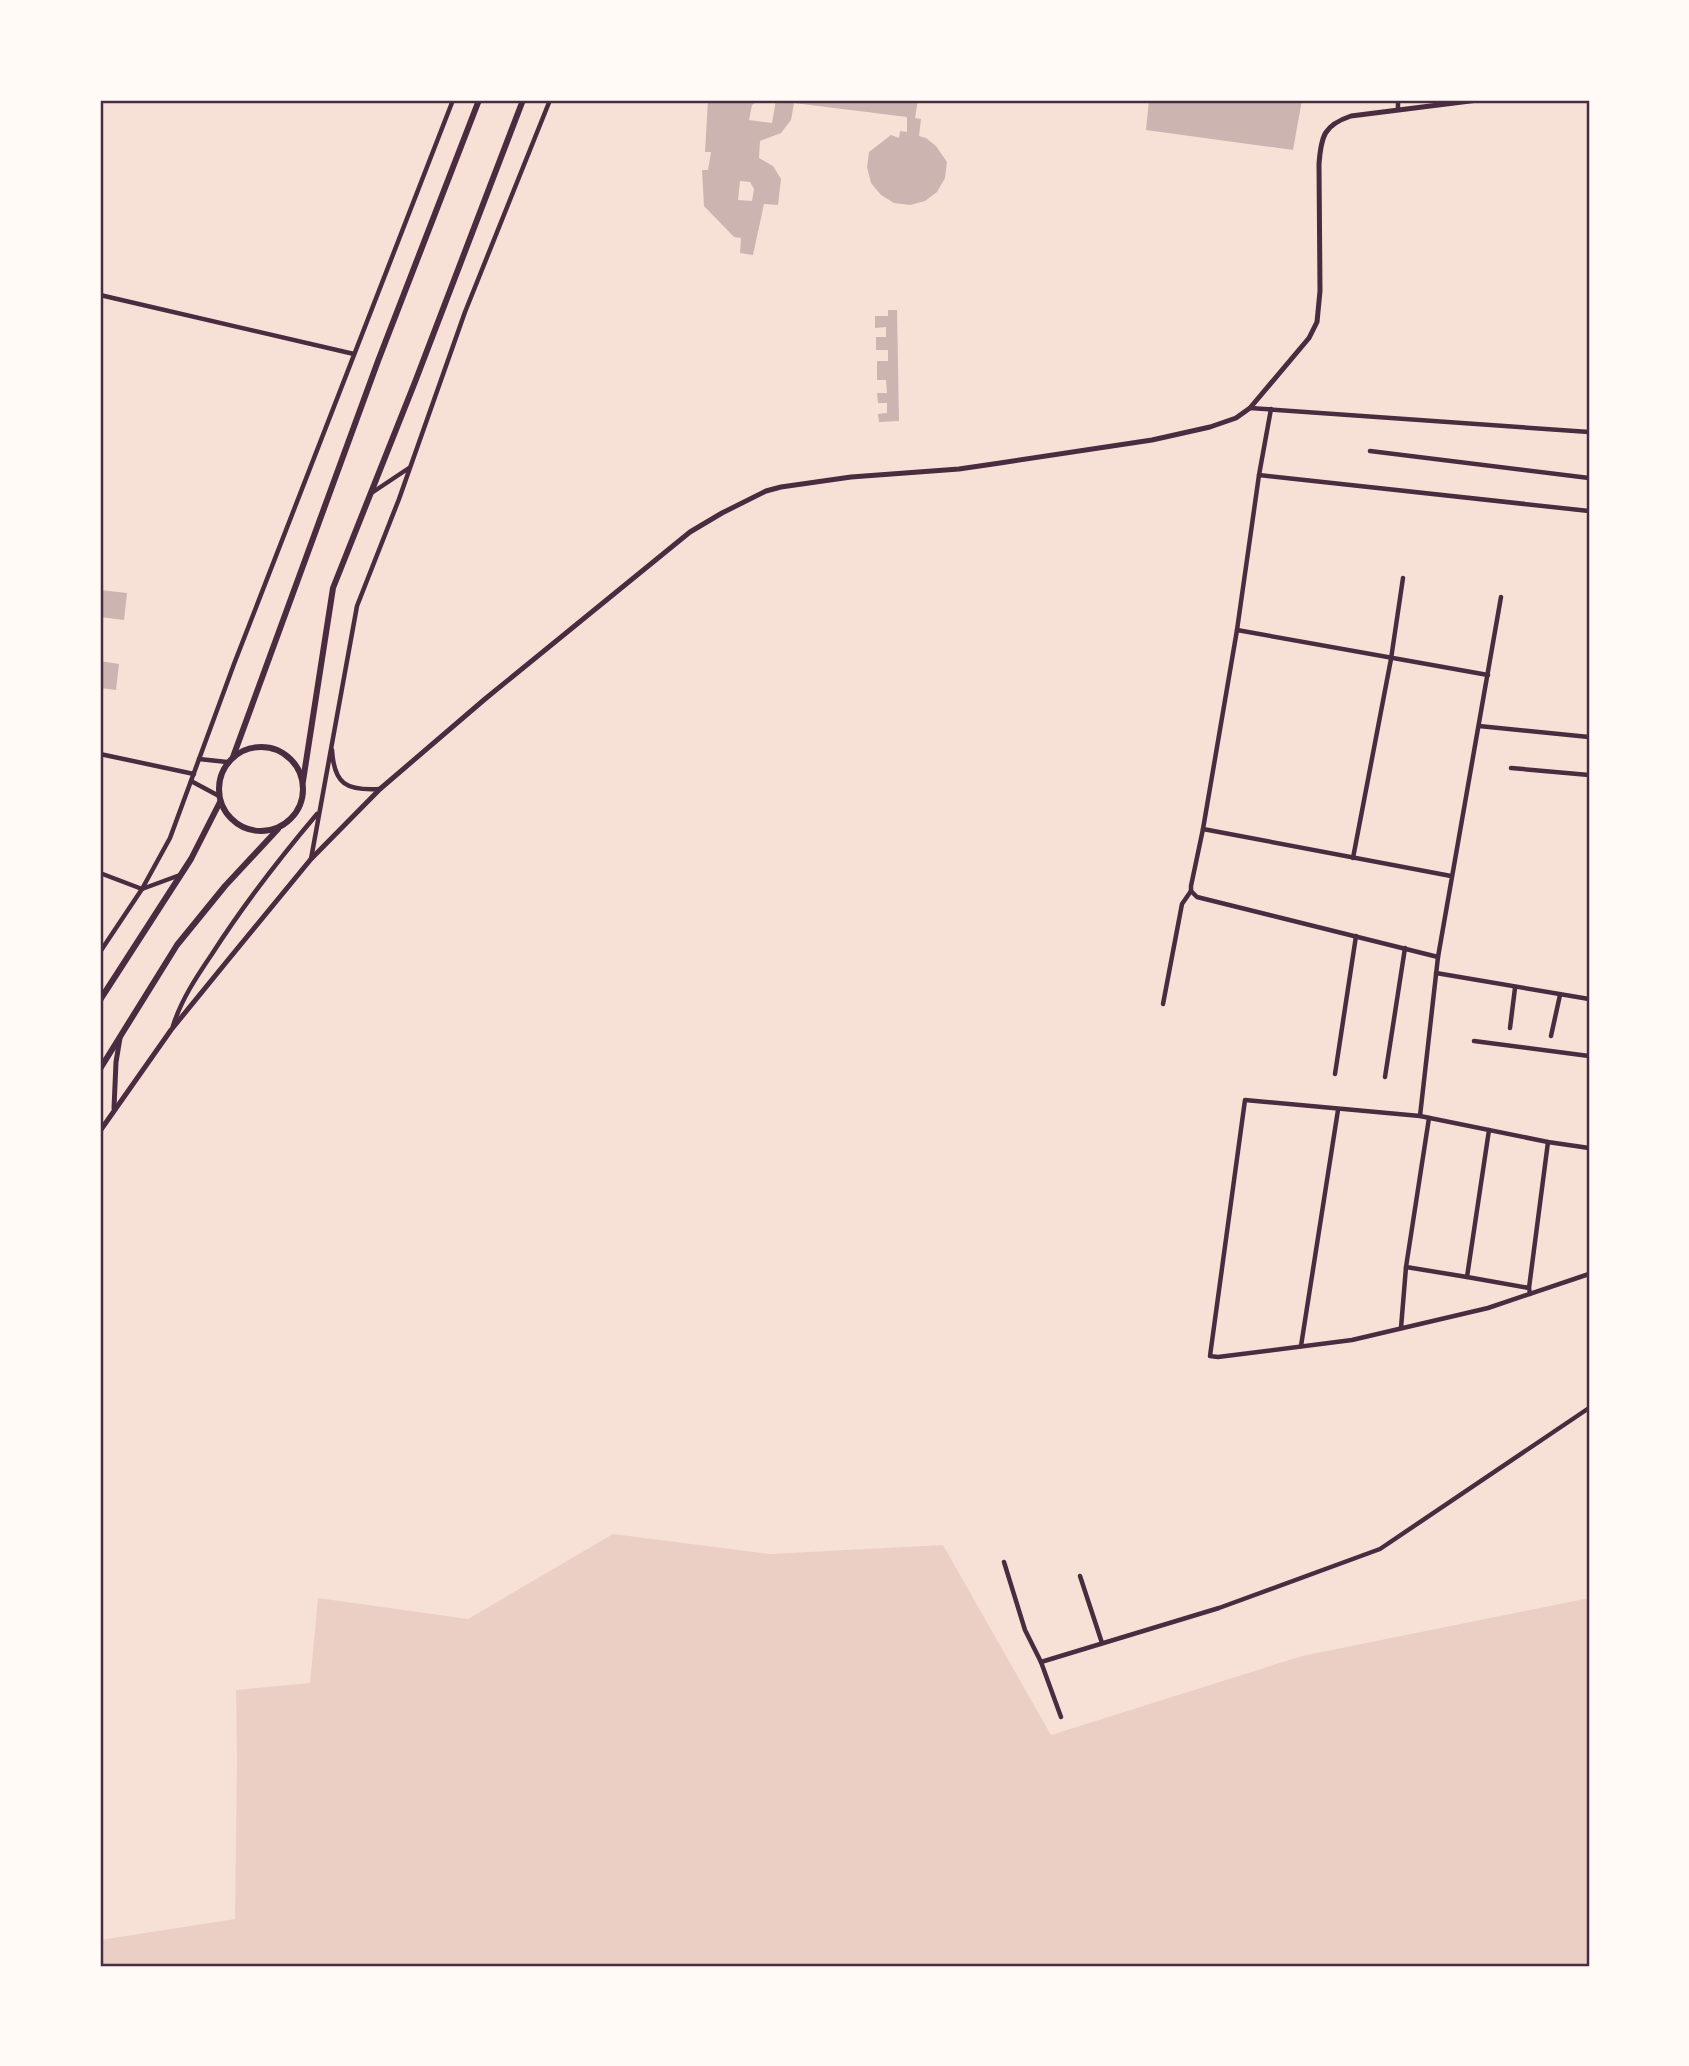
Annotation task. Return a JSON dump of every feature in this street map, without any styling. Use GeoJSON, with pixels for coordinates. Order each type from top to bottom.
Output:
{"type":"FeatureCollection","features":[{"type":"Feature","properties":{"kind":"main road"},"geometry":{"type":"LineString","coordinates":[[100,1000],[191,859],[219,799],[219,779],[230,759],[378,361],[479,100]]}},
{"type":"Feature","properties":{"kind":"main road"},"geometry":{"type":"LineString","coordinates":[[219,799],[228,818],[243,828],[265,832],[287,824],[302,803],[303,781],[333,588],[523,100]]}},
{"type":"Feature","properties":{"kind":"main road"},"geometry":{"type":"LineString","coordinates":[[230,759],[253,747],[274,748],[291,759],[303,781]]}},
{"type":"Feature","properties":{"kind":"main road"},"geometry":{"type":"LineString","coordinates":[[100,1069],[177,945],[225,886],[278,829]]}},
{"type":"Feature","properties":{"kind":"street"},"geometry":{"type":"LineString","coordinates":[[100,952],[142,889],[170,838],[234,664],[453,100]]}},
{"type":"Feature","properties":{"kind":"street"},"geometry":{"type":"LineString","coordinates":[[310,859],[357,606],[470,301],[550,100]]}},
{"type":"Feature","properties":{"kind":"street"},"geometry":{"type":"LineString","coordinates":[[1398,100],[1398,110]]}},
{"type":"Feature","properties":{"kind":"street"},"geometry":{"type":"LineString","coordinates":[[100,1131],[171,1030],[310,859],[325,847],[380,789],[485,699],[690,532],[766,491],[781,487],[851,477],[959,469],[1152,440],[1210,427],[1236,418],[1250,408],[1309,338],[1317,323],[1320,291],[1319,163],[1321,143],[1328,128],[1336,121],[1351,116],[1478,100]]}},
{"type":"Feature","properties":{"kind":"street"},"geometry":{"type":"LineString","coordinates":[[100,295],[354,354]]}},
{"type":"Feature","properties":{"kind":"street"},"geometry":{"type":"LineString","coordinates":[[1250,408],[1589,432]]}},
{"type":"Feature","properties":{"kind":"street"},"geometry":{"type":"LineString","coordinates":[[1163,1004],[1182,904],[1191,891],[1203,829],[1271,409]]}},
{"type":"Feature","properties":{"kind":"street"},"geometry":{"type":"LineString","coordinates":[[1370,451],[1589,478]]}},
{"type":"Feature","properties":{"kind":"street"},"geometry":{"type":"LineString","coordinates":[[371,493],[410,467]]}},
{"type":"Feature","properties":{"kind":"street"},"geometry":{"type":"LineString","coordinates":[[1259,475],[1589,512]]}},
{"type":"Feature","properties":{"kind":"street"},"geometry":{"type":"LineString","coordinates":[[1353,858],[1391,659],[1403,578]]}},
{"type":"Feature","properties":{"kind":"street"},"geometry":{"type":"LineString","coordinates":[[1420,1116],[1438,957],[1501,597]]}},
{"type":"Feature","properties":{"kind":"street"},"geometry":{"type":"LineString","coordinates":[[1237,630],[1488,675]]}},
{"type":"Feature","properties":{"kind":"street"},"geometry":{"type":"LineString","coordinates":[[1479,726],[1589,737]]}},
{"type":"Feature","properties":{"kind":"street"},"geometry":{"type":"LineString","coordinates":[[332,742],[333,766],[338,778],[362,790],[380,789]]}},
{"type":"Feature","properties":{"kind":"street"},"geometry":{"type":"LineString","coordinates":[[100,754],[194,774]]}},
{"type":"Feature","properties":{"kind":"street"},"geometry":{"type":"LineString","coordinates":[[200,759],[230,759]]}},
{"type":"Feature","properties":{"kind":"street"},"geometry":{"type":"LineString","coordinates":[[1511,768],[1589,775]]}},
{"type":"Feature","properties":{"kind":"street"},"geometry":{"type":"LineString","coordinates":[[191,781],[219,799]]}},
{"type":"Feature","properties":{"kind":"street"},"geometry":{"type":"LineString","coordinates":[[171,1030],[178,1012],[239,911],[318,814]]}},
{"type":"Feature","properties":{"kind":"street"},"geometry":{"type":"LineString","coordinates":[[1203,829],[1451,876]]}},
{"type":"Feature","properties":{"kind":"street"},"geometry":{"type":"LineString","coordinates":[[100,873],[142,889],[180,875]]}},
{"type":"Feature","properties":{"kind":"street"},"geometry":{"type":"LineString","coordinates":[[1191,891],[1202,899],[1438,957]]}},
{"type":"Feature","properties":{"kind":"street"},"geometry":{"type":"LineString","coordinates":[[1335,1074],[1356,936]]}},
{"type":"Feature","properties":{"kind":"street"},"geometry":{"type":"LineString","coordinates":[[1385,1077],[1405,948]]}},
{"type":"Feature","properties":{"kind":"street"},"geometry":{"type":"LineString","coordinates":[[1436,973],[1589,999]]}},
{"type":"Feature","properties":{"kind":"street"},"geometry":{"type":"LineString","coordinates":[[1510,1028],[1515,988]]}},
{"type":"Feature","properties":{"kind":"street"},"geometry":{"type":"LineString","coordinates":[[1551,1036],[1560,995]]}},
{"type":"Feature","properties":{"kind":"street"},"geometry":{"type":"LineString","coordinates":[[114,1108],[120,1037]]}},
{"type":"Feature","properties":{"kind":"street"},"geometry":{"type":"LineString","coordinates":[[1474,1041],[1589,1056]]}},
{"type":"Feature","properties":{"kind":"street"},"geometry":{"type":"LineString","coordinates":[[1589,1148],[1420,1116],[1245,1100],[1210,1356],[1352,1340],[1488,1308],[1529,1291],[1589,1274]]}},
{"type":"Feature","properties":{"kind":"street"},"geometry":{"type":"LineString","coordinates":[[1301,1346],[1338,1110]]}},
{"type":"Feature","properties":{"kind":"street"},"geometry":{"type":"LineString","coordinates":[[1401,1328],[1406,1267],[1429,1118]]}},
{"type":"Feature","properties":{"kind":"street"},"geometry":{"type":"LineString","coordinates":[[1467,1277],[1489,1130]]}},
{"type":"Feature","properties":{"kind":"street"},"geometry":{"type":"LineString","coordinates":[[1529,1291],[1548,1142]]}},
{"type":"Feature","properties":{"kind":"street"},"geometry":{"type":"LineString","coordinates":[[1406,1267],[1529,1291]]}},
{"type":"Feature","properties":{"kind":"street"},"geometry":{"type":"LineString","coordinates":[[1041,1662],[1219,1608],[1380,1549],[1589,1408]]}},
{"type":"Feature","properties":{"kind":"street"},"geometry":{"type":"LineString","coordinates":[[1004,1562],[1025,1630],[1041,1662],[1061,1717]]}},
{"type":"Feature","properties":{"kind":"street"},"geometry":{"type":"LineString","coordinates":[[1080,1576],[1102,1643]]}},
{"type":"Feature","properties":{"kind":"shaded area"},"geometry":{"type":"Polygon","coordinates":[[[613,1534],[770,1554],[943,1545],[1051,1735],[1302,1656],[1589,1598],[1589,1966],[100,1966],[100,1940],[235,1919],[236,1690],[310,1683],[318,1598],[468,1619],[613,1534]]]}},
{"type":"Feature","properties":{"kind":"building"},"geometry":{"type":"Polygon","coordinates":[[[708,100],[759,100],[752,105],[749,120],[772,123],[776,100],[918,100],[915,118],[921,119],[919,136],[936,146],[947,162],[945,178],[937,192],[925,201],[910,205],[894,203],[881,195],[871,183],[867,167],[869,152],[891,135],[899,138],[900,131],[907,132],[907,117],[794,103],[791,120],[781,133],[760,141],[759,158],[773,166],[781,179],[778,205],[764,204],[753,255],[740,253],[741,238],[734,237],[704,206],[702,170],[708,170],[711,152],[705,152],[708,100]],[[740,181],[738,200],[752,201],[754,189],[750,182],[740,181]]]}},
{"type":"Feature","properties":{"kind":"building"},"geometry":{"type":"Polygon","coordinates":[[[1149,100],[1302,100],[1293,150],[1146,130],[1149,100]]]}},
{"type":"Feature","properties":{"kind":"building"},"geometry":{"type":"Polygon","coordinates":[[[888,310],[897,310],[899,421],[879,422],[878,414],[887,413],[887,403],[878,403],[877,393],[887,393],[886,380],[877,380],[877,361],[888,361],[888,350],[876,350],[876,337],[886,337],[886,327],[875,328],[875,316],[888,316],[888,310]]]}},
{"type":"Feature","properties":{"kind":"building"},"geometry":{"type":"Polygon","coordinates":[[[100,590],[127,593],[124,620],[100,617],[100,590]]]}},
{"type":"Feature","properties":{"kind":"building"},"geometry":{"type":"Polygon","coordinates":[[[100,661],[119,664],[116,690],[100,688],[100,661]]]}}]}
